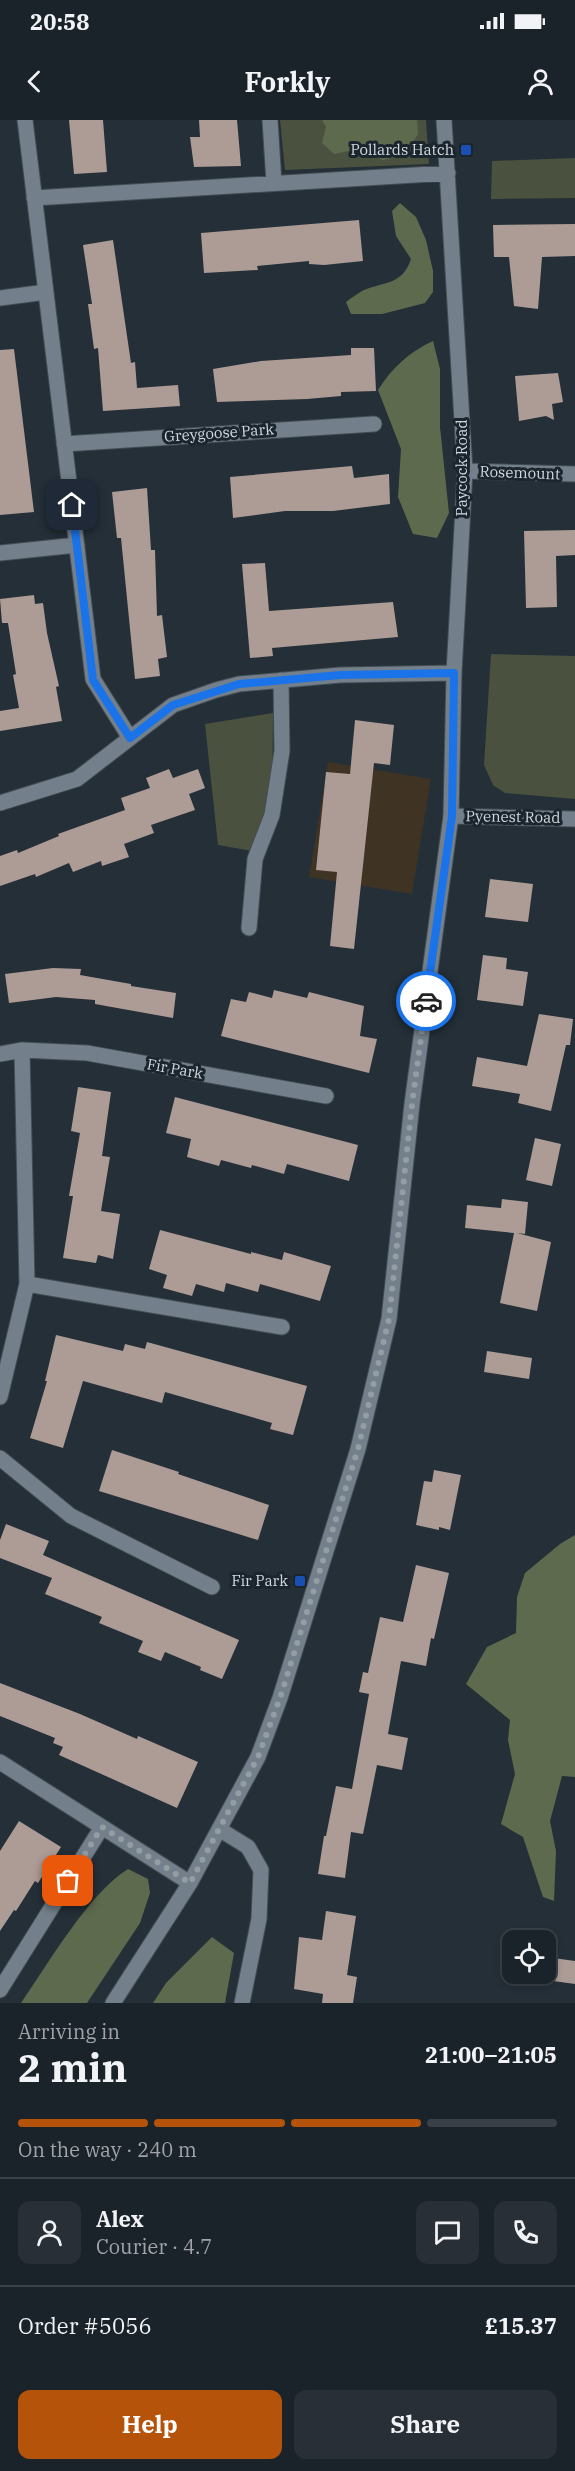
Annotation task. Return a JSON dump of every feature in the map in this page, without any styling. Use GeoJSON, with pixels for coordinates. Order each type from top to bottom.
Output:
{"type":"FeatureCollection","features":[{"type":"Feature","properties":{"kind":"street"},"geometry":{"type":"LineString","coordinates":[[25,120],[93,680],[130,738]]}},
{"type":"Feature","properties":{"kind":"street"},"geometry":{"type":"LineString","coordinates":[[270,120],[274,183]]}},
{"type":"Feature","properties":{"kind":"street","name":"Paycock Road"},"geometry":{"type":"LineString","coordinates":[[112,2003],[190,1883],[258,1757],[280,1698],[358,1449],[389,1319],[412,1104],[452,816],[454,673],[465,471],[444,120]]}},
{"type":"Feature","properties":{"kind":"street"},"geometry":{"type":"LineString","coordinates":[[34,198],[448,173]]}},
{"type":"Feature","properties":{"kind":"street"},"geometry":{"type":"LineString","coordinates":[[0,298],[46,292]]}},
{"type":"Feature","properties":{"kind":"street","name":"Greygoose Park"},"geometry":{"type":"LineString","coordinates":[[64,444],[374,424]]}},
{"type":"Feature","properties":{"kind":"street","name":"Rosemount"},"geometry":{"type":"LineString","coordinates":[[465,471],[575,474]]}},
{"type":"Feature","properties":{"kind":"street"},"geometry":{"type":"LineString","coordinates":[[0,553],[76,545]]}},
{"type":"Feature","properties":{"kind":"street"},"geometry":{"type":"LineString","coordinates":[[0,803],[77,779],[173,705],[239,684],[340,675],[454,673]]}},
{"type":"Feature","properties":{"kind":"street"},"geometry":{"type":"LineString","coordinates":[[249,928],[255,859],[272,815],[282,752],[281,680]]}},
{"type":"Feature","properties":{"kind":"street","name":"Pyenest Road"},"geometry":{"type":"LineString","coordinates":[[452,816],[575,819]]}},
{"type":"Feature","properties":{"kind":"street"},"geometry":{"type":"LineString","coordinates":[[0,1397],[27,1284],[22,1050]]}},
{"type":"Feature","properties":{"kind":"street","name":"Fir Park"},"geometry":{"type":"LineString","coordinates":[[0,1054],[22,1050],[87,1053],[326,1096]]}},
{"type":"Feature","properties":{"kind":"street"},"geometry":{"type":"LineString","coordinates":[[27,1284],[282,1327]]}},
{"type":"Feature","properties":{"kind":"street"},"geometry":{"type":"LineString","coordinates":[[0,1458],[71,1516],[212,1587]]}},
{"type":"Feature","properties":{"kind":"street"},"geometry":{"type":"LineString","coordinates":[[0,1762],[190,1883]]}},
{"type":"Feature","properties":{"kind":"street"},"geometry":{"type":"LineString","coordinates":[[0,1990],[102,1827]]}},
{"type":"Feature","properties":{"kind":"street"},"geometry":{"type":"LineString","coordinates":[[219,1829],[248,1847],[261,1870],[259,1919],[242,2003]]}},
{"type":"Feature","properties":{"kind":"shaded area"},"geometry":{"type":"Polygon","coordinates":[[[328,762],[431,779],[412,894],[309,877],[328,762]]]}},
{"type":"Feature","properties":{"kind":"green space"},"geometry":{"type":"Polygon","coordinates":[[[280,120],[426,120],[429,164],[285,170],[280,120]]]}},
{"type":"Feature","properties":{"kind":"green space"},"geometry":{"type":"Polygon","coordinates":[[[322,120],[417,120],[418,134],[405,155],[383,160],[358,149],[334,154],[322,143],[326,127],[322,120]]]}},
{"type":"Feature","properties":{"kind":"green space"},"geometry":{"type":"Polygon","coordinates":[[[575,158],[575,198],[491,199],[492,161],[575,158]]]}},
{"type":"Feature","properties":{"kind":"green space"},"geometry":{"type":"Polygon","coordinates":[[[400,203],[416,217],[426,240],[433,271],[433,292],[425,303],[382,314],[351,314],[346,302],[362,291],[397,278],[403,274],[411,259],[396,236],[392,211],[400,203]]]}},
{"type":"Feature","properties":{"kind":"green space"},"geometry":{"type":"Polygon","coordinates":[[[433,341],[440,369],[440,427],[449,513],[437,538],[413,534],[398,497],[401,449],[378,390],[402,361],[433,341]]]}},
{"type":"Feature","properties":{"kind":"green space"},"geometry":{"type":"Polygon","coordinates":[[[491,654],[575,656],[575,799],[505,793],[493,785],[484,765],[491,654]]]}},
{"type":"Feature","properties":{"kind":"green space"},"geometry":{"type":"Polygon","coordinates":[[[273,713],[272,815],[252,851],[218,845],[205,724],[273,713]]]}},
{"type":"Feature","properties":{"kind":"green space"},"geometry":{"type":"Polygon","coordinates":[[[575,1535],[575,1777],[562,1776],[550,1821],[556,1851],[554,1901],[543,1897],[523,1837],[501,1824],[515,1774],[508,1740],[510,1720],[466,1684],[487,1647],[516,1633],[517,1597],[525,1573],[560,1544],[575,1535]]]}},
{"type":"Feature","properties":{"kind":"green space"},"geometry":{"type":"Polygon","coordinates":[[[128,1869],[148,1879],[150,1893],[140,1923],[87,2003],[21,2003],[84,1912],[113,1880],[128,1869]]]}},
{"type":"Feature","properties":{"kind":"green space"},"geometry":{"type":"Polygon","coordinates":[[[212,1937],[234,1953],[225,2003],[153,2003],[166,1983],[212,1937]]]}},
{"type":"Feature","properties":{"kind":"building"},"geometry":{"type":"Polygon","coordinates":[[[69,120],[103,120],[107,172],[74,174],[69,120]]]}},
{"type":"Feature","properties":{"kind":"building"},"geometry":{"type":"Polygon","coordinates":[[[199,120],[237,120],[241,166],[194,167],[190,137],[200,137],[199,120]]]}},
{"type":"Feature","properties":{"kind":"building"},"geometry":{"type":"Polygon","coordinates":[[[359,220],[363,261],[324,265],[309,264],[309,261],[257,266],[258,270],[204,273],[201,233],[359,220]]]}},
{"type":"Feature","properties":{"kind":"building"},"geometry":{"type":"Polygon","coordinates":[[[575,224],[575,256],[542,257],[538,309],[514,306],[509,257],[494,257],[493,225],[575,224]]]}},
{"type":"Feature","properties":{"kind":"building"},"geometry":{"type":"Polygon","coordinates":[[[113,240],[131,363],[135,362],[137,388],[178,385],[180,406],[103,411],[98,348],[94,349],[88,304],[92,304],[83,245],[113,240]]]}},
{"type":"Feature","properties":{"kind":"building"},"geometry":{"type":"Polygon","coordinates":[[[351,348],[374,348],[376,391],[341,392],[341,396],[307,399],[217,402],[213,369],[261,361],[351,355],[351,348]]]}},
{"type":"Feature","properties":{"kind":"building"},"geometry":{"type":"Polygon","coordinates":[[[14,349],[34,512],[0,515],[0,350],[14,349]]]}},
{"type":"Feature","properties":{"kind":"building"},"geometry":{"type":"Polygon","coordinates":[[[558,373],[563,402],[552,404],[554,420],[546,416],[519,421],[515,376],[558,373]]]}},
{"type":"Feature","properties":{"kind":"building"},"geometry":{"type":"Polygon","coordinates":[[[352,466],[354,478],[389,474],[390,504],[333,511],[285,511],[233,518],[230,477],[352,466]]]}},
{"type":"Feature","properties":{"kind":"building"},"geometry":{"type":"Polygon","coordinates":[[[147,488],[151,550],[155,550],[157,616],[162,615],[167,657],[158,659],[160,676],[135,679],[121,538],[117,538],[112,492],[147,488]]]}},
{"type":"Feature","properties":{"kind":"building"},"geometry":{"type":"Polygon","coordinates":[[[575,530],[575,555],[556,556],[557,607],[526,608],[524,531],[575,530]]]}},
{"type":"Feature","properties":{"kind":"building"},"geometry":{"type":"Polygon","coordinates":[[[265,563],[269,611],[393,602],[398,637],[272,648],[273,656],[250,658],[242,564],[265,563]]]}},
{"type":"Feature","properties":{"kind":"building"},"geometry":{"type":"Polygon","coordinates":[[[34,595],[35,604],[43,603],[59,686],[56,687],[62,721],[0,731],[0,711],[19,708],[8,623],[2,623],[0,599],[34,595]]]}},
{"type":"Feature","properties":{"kind":"building"},"geometry":{"type":"Polygon","coordinates":[[[355,720],[394,725],[390,765],[374,763],[354,949],[330,946],[337,872],[316,870],[326,772],[350,774],[355,720]]]}},
{"type":"Feature","properties":{"kind":"building"},"geometry":{"type":"Polygon","coordinates":[[[169,769],[173,778],[198,769],[205,788],[189,794],[195,810],[151,825],[154,833],[124,844],[129,857],[102,866],[101,861],[73,872],[69,863],[36,877],[35,874],[0,886],[0,856],[17,850],[18,853],[59,836],[58,834],[125,810],[121,798],[150,788],[146,778],[169,769]]]}},
{"type":"Feature","properties":{"kind":"building"},"geometry":{"type":"Polygon","coordinates":[[[490,879],[533,884],[528,922],[485,917],[490,879]]]}},
{"type":"Feature","properties":{"kind":"building"},"geometry":{"type":"Polygon","coordinates":[[[483,955],[507,958],[506,969],[528,972],[523,1006],[477,1000],[483,955]]]}},
{"type":"Feature","properties":{"kind":"building"},"geometry":{"type":"Polygon","coordinates":[[[53,968],[81,969],[80,975],[176,993],[173,1018],[95,1004],[95,1000],[56,997],[9,1003],[5,974],[53,968]]]}},
{"type":"Feature","properties":{"kind":"building"},"geometry":{"type":"Polygon","coordinates":[[[274,990],[307,998],[309,992],[364,1006],[360,1036],[377,1039],[369,1073],[221,1036],[231,999],[246,1002],[249,992],[272,998],[274,990]]]}},
{"type":"Feature","properties":{"kind":"building"},"geometry":{"type":"Polygon","coordinates":[[[539,1014],[573,1019],[570,1045],[566,1045],[551,1111],[518,1103],[520,1094],[472,1086],[477,1057],[527,1066],[539,1014]]]}},
{"type":"Feature","properties":{"kind":"building"},"geometry":{"type":"Polygon","coordinates":[[[78,1087],[111,1092],[102,1156],[110,1157],[101,1211],[120,1214],[113,1259],[98,1255],[96,1263],[63,1258],[73,1196],[69,1196],[80,1133],[71,1131],[78,1087]]]}},
{"type":"Feature","properties":{"kind":"building"},"geometry":{"type":"Polygon","coordinates":[[[175,1097],[358,1145],[349,1181],[287,1164],[284,1174],[252,1165],[251,1168],[221,1160],[219,1166],[187,1157],[191,1139],[166,1133],[175,1097]]]}},
{"type":"Feature","properties":{"kind":"building"},"geometry":{"type":"Polygon","coordinates":[[[535,1138],[561,1144],[552,1186],[526,1180],[535,1138]]]}},
{"type":"Feature","properties":{"kind":"building"},"geometry":{"type":"Polygon","coordinates":[[[502,1199],[528,1202],[525,1234],[517,1233],[551,1242],[537,1311],[500,1303],[514,1233],[465,1228],[467,1205],[501,1208],[502,1199]]]}},
{"type":"Feature","properties":{"kind":"building"},"geometry":{"type":"Polygon","coordinates":[[[160,1230],[251,1254],[251,1252],[282,1260],[284,1252],[331,1266],[320,1301],[260,1284],[258,1292],[226,1283],[224,1292],[196,1284],[192,1296],[163,1288],[167,1275],[149,1269],[160,1230]]]}},
{"type":"Feature","properties":{"kind":"building"},"geometry":{"type":"Polygon","coordinates":[[[56,1335],[123,1351],[125,1344],[145,1349],[147,1342],[307,1386],[293,1435],[270,1429],[272,1423],[165,1392],[162,1403],[83,1381],[63,1448],[30,1438],[47,1381],[45,1381],[56,1335]]]}},
{"type":"Feature","properties":{"kind":"building"},"geometry":{"type":"Polygon","coordinates":[[[487,1351],[532,1358],[529,1379],[484,1372],[487,1351]]]}},
{"type":"Feature","properties":{"kind":"building"},"geometry":{"type":"Polygon","coordinates":[[[112,1450],[269,1505],[258,1540],[99,1491],[112,1450]]]}},
{"type":"Feature","properties":{"kind":"building"},"geometry":{"type":"Polygon","coordinates":[[[434,1470],[461,1475],[450,1530],[416,1525],[424,1481],[432,1482],[434,1470]]]}},
{"type":"Feature","properties":{"kind":"building"},"geometry":{"type":"Polygon","coordinates":[[[6,1524],[49,1541],[43,1555],[239,1640],[222,1679],[200,1670],[201,1667],[165,1652],[161,1661],[138,1652],[143,1641],[99,1623],[102,1617],[45,1594],[52,1578],[0,1558],[0,1540],[6,1524]]]}},
{"type":"Feature","properties":{"kind":"building"},"geometry":{"type":"Polygon","coordinates":[[[416,1565],[449,1573],[434,1639],[431,1638],[426,1666],[401,1661],[388,1734],[408,1738],[402,1770],[377,1765],[363,1834],[351,1832],[345,1878],[318,1874],[336,1786],[352,1789],[369,1694],[359,1692],[363,1672],[368,1673],[380,1617],[403,1622],[416,1565]]]}},
{"type":"Feature","properties":{"kind":"building"},"geometry":{"type":"Polygon","coordinates":[[[0,1683],[137,1739],[138,1736],[198,1762],[177,1808],[59,1755],[63,1747],[53,1743],[55,1738],[0,1716],[0,1683]]]}},
{"type":"Feature","properties":{"kind":"building"},"geometry":{"type":"Polygon","coordinates":[[[19,1821],[61,1847],[38,1883],[35,1881],[0,1931],[0,1851],[19,1821]]]}},
{"type":"Feature","properties":{"kind":"building"},"geometry":{"type":"Polygon","coordinates":[[[326,1911],[356,1916],[347,1975],[357,1977],[353,2003],[322,2003],[323,1994],[294,1989],[299,1937],[322,1940],[326,1911]]]}},
{"type":"Feature","properties":{"kind":"building"},"geometry":{"type":"Polygon","coordinates":[[[556,1958],[575,1961],[575,1984],[556,1981],[556,1958]]]}},
{"type":"Feature","properties":{"kind":"way so far"},"geometry":{"type":"LineString","coordinates":[[68,1881],[102,1827],[190,1883],[258,1757],[280,1698],[358,1449],[389,1319],[412,1104],[426,1001]]}},
{"type":"Feature","properties":{"kind":"place","name":"Pollards Hatch"},"geometry":{"type":"Point","coordinates":[466,150]}},
{"type":"Feature","properties":{"kind":"place","name":"Fir Park"},"geometry":{"type":"Point","coordinates":[300,1581]}},
{"type":"Feature","properties":{"kind":"route"},"geometry":{"type":"LineString","coordinates":[[72,505],[93,680],[130,738],[173,705],[239,684],[340,675],[454,673],[452,816],[426,1001]]}}]}
